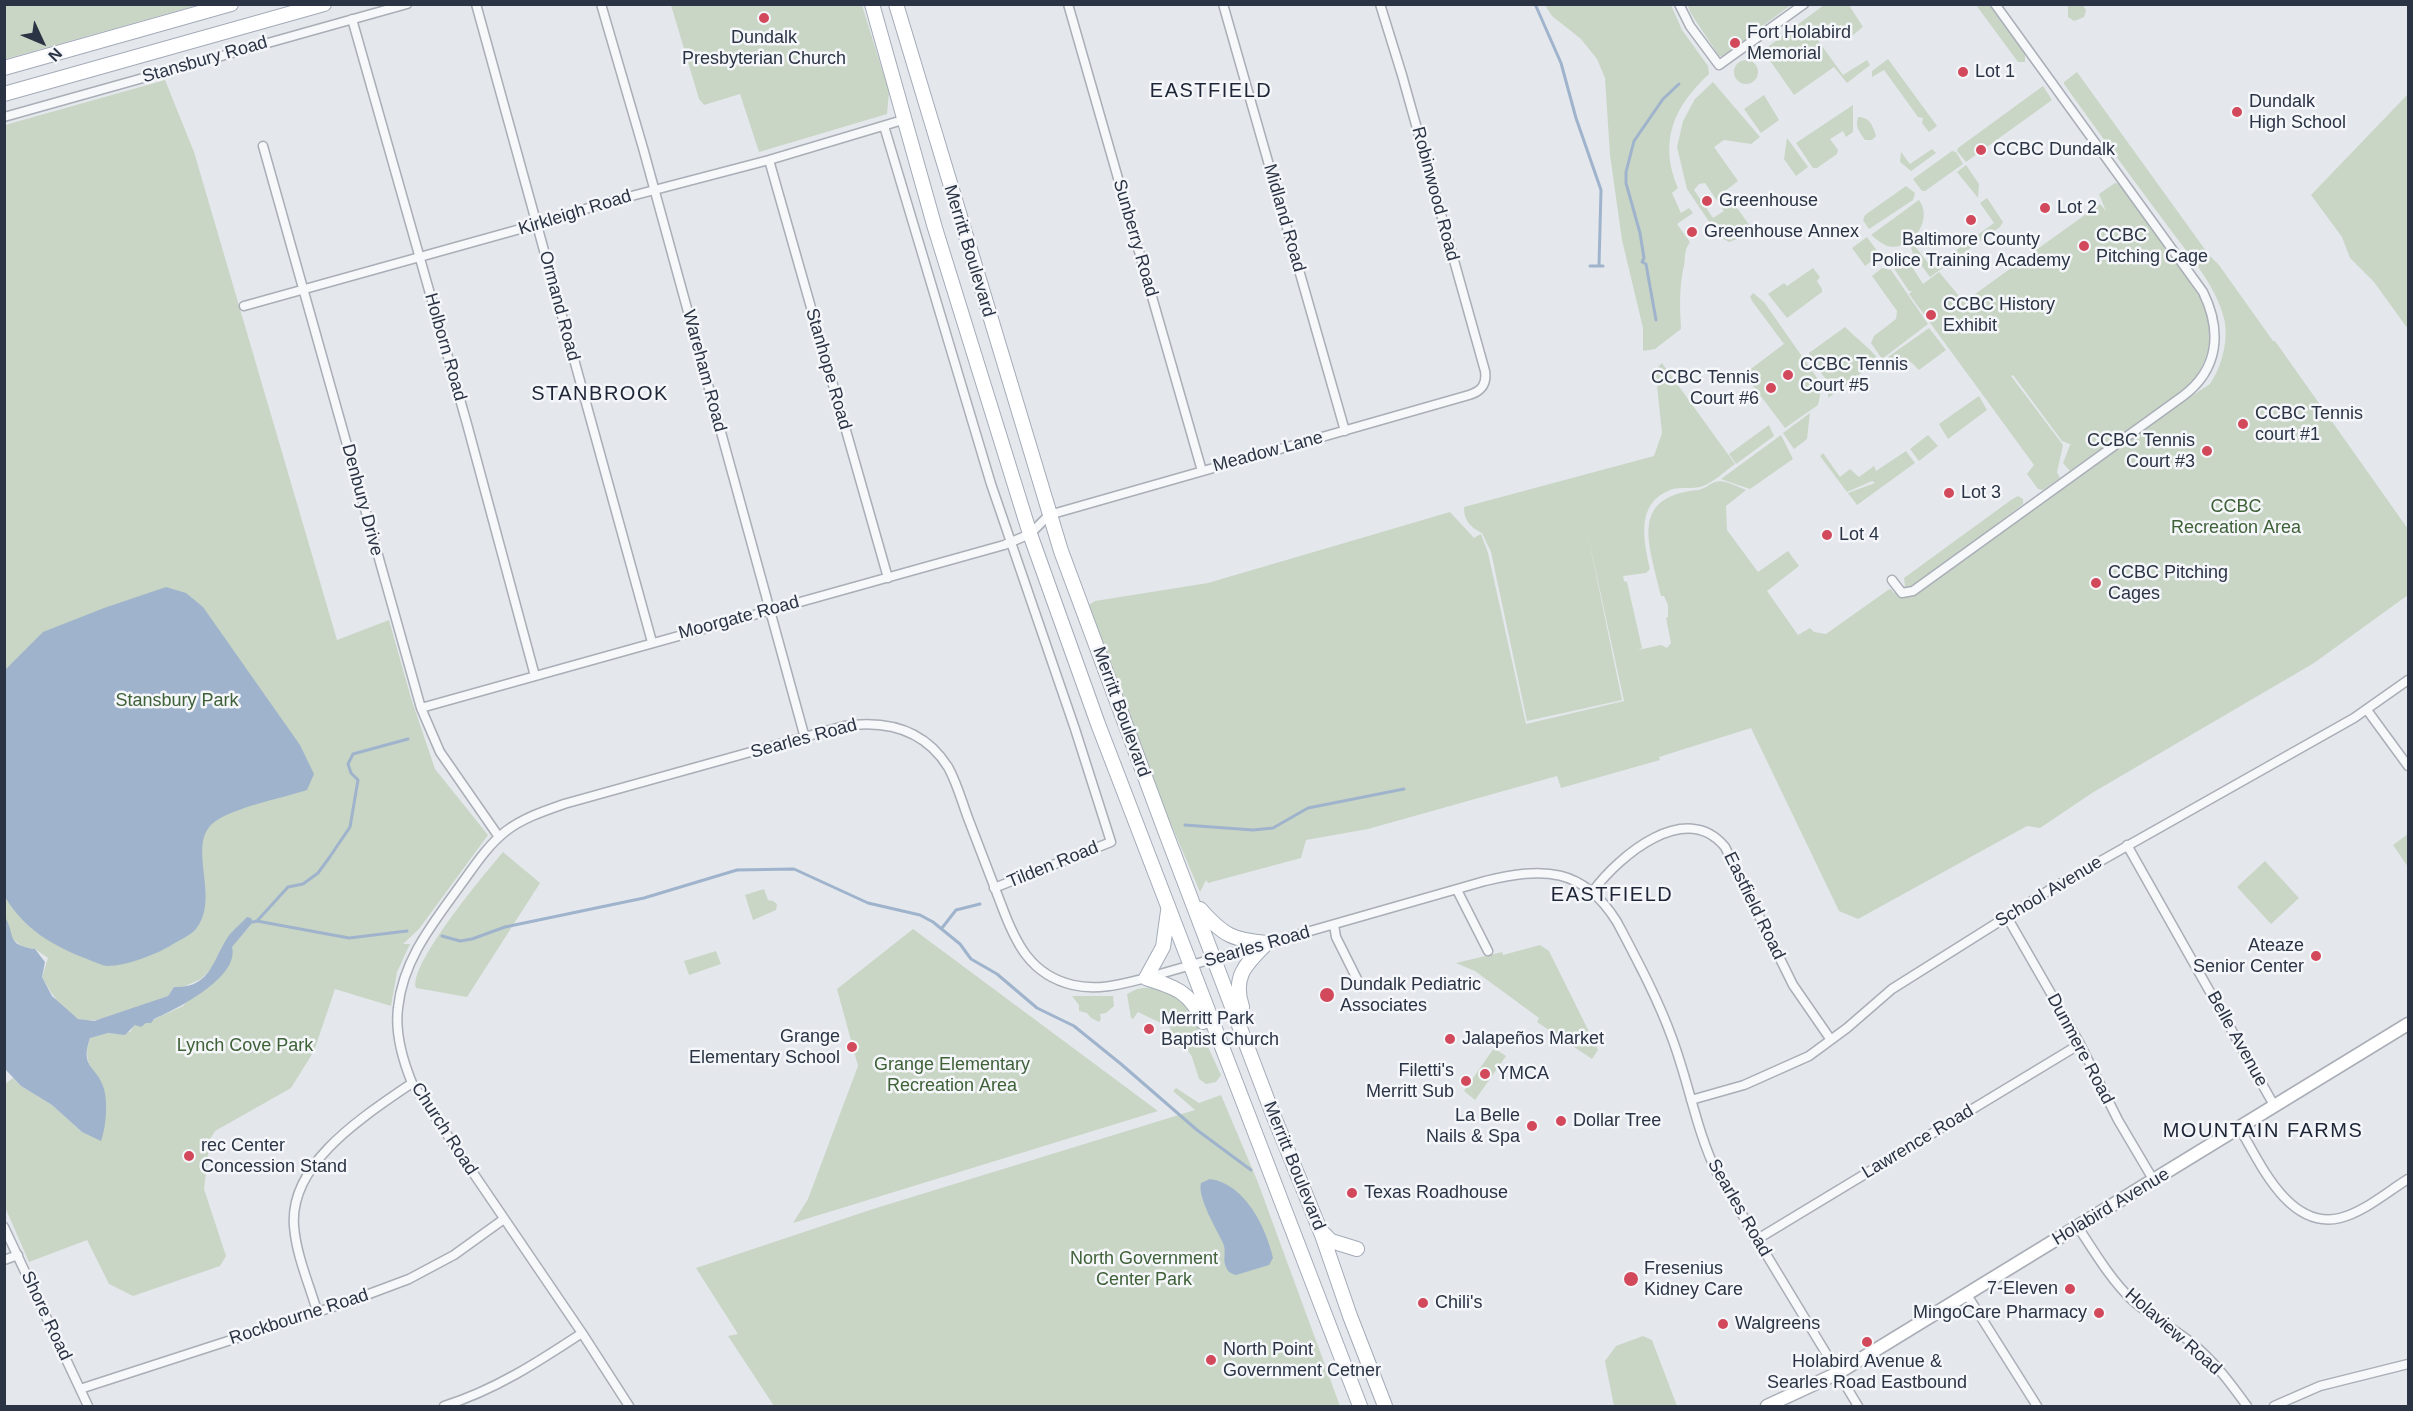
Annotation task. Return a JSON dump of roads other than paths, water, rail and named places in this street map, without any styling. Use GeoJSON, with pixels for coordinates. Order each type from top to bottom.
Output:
{"type":"FeatureCollection","features":[{"type":"Feature","properties":{"kind":"main road"},"geometry":{"type":"LineString","coordinates":[[4,68],[231,4]]}},
{"type":"Feature","properties":{"kind":"main road"},"geometry":{"type":"LineString","coordinates":[[4,94],[324,4]]}},
{"type":"Feature","properties":{"kind":"main road","name":"Merritt Boulevard"},"geometry":{"type":"LineString","coordinates":[[872,4],[935,228],[1030,534],[1098,724],[1360,1407]]}},
{"type":"Feature","properties":{"kind":"main road","name":"Merritt Boulevard"},"geometry":{"type":"LineString","coordinates":[[896,4],[1049,514],[1123,720],[1272,1112],[1320,1230],[1385,1407]]}},
{"type":"Feature","properties":{"kind":"main road"},"geometry":{"type":"LineString","coordinates":[[1192,899],[1220,931],[1234,939],[1267,943]]}},
{"type":"Feature","properties":{"kind":"main road"},"geometry":{"type":"LineString","coordinates":[[1168,906],[1163,947],[1146,978],[1169,985],[1188,997],[1200,1014],[1212,1047],[1226,1058]]}},
{"type":"Feature","properties":{"kind":"main road"},"geometry":{"type":"LineString","coordinates":[[1267,943],[1247,964],[1237,989],[1268,1076],[1272,1112]]}},
{"type":"Feature","properties":{"kind":"main road","name":"Holabird Avenue"},"geometry":{"type":"LineString","coordinates":[[1767,1407],[1811,1388],[1838,1373],[2409,1024]]}},
{"type":"Feature","properties":{"kind":"main road"},"geometry":{"type":"LineString","coordinates":[[1320,1230],[1331,1241],[1357,1249]]}},
{"type":"Feature","properties":{"kind":"main road","name":"Holabird Avenue"},"geometry":{"type":"LineString","coordinates":[[1786,1407],[1811,1388]]}},
{"type":"Feature","properties":{"kind":"street","name":"Stansbury Road"},"geometry":{"type":"LineString","coordinates":[[4,117],[407,4]]}},
{"type":"Feature","properties":{"kind":"street","name":"Ormand Road"},"geometry":{"type":"LineString","coordinates":[[476,4],[652,642]]}},
{"type":"Feature","properties":{"kind":"street","name":"Wareham Road"},"geometry":{"type":"LineString","coordinates":[[601,4],[655,189],[805,738]]}},
{"type":"Feature","properties":{"kind":"street","name":"Sunberry Road"},"geometry":{"type":"LineString","coordinates":[[1068,4],[1202,471]]}},
{"type":"Feature","properties":{"kind":"street","name":"Midland Road"},"geometry":{"type":"LineString","coordinates":[[1223,4],[1345,431]]}},
{"type":"Feature","properties":{"kind":"street","name":"Robinwood Road"},"geometry":{"type":"LineString","coordinates":[[1380,4],[1485,370],[1484,385]]}},
{"type":"Feature","properties":{"kind":"street"},"geometry":{"type":"LineString","coordinates":[[1679,4],[1690,26],[1719,66],[1804,4]]}},
{"type":"Feature","properties":{"kind":"street"},"geometry":{"type":"LineString","coordinates":[[1892,580],[1902,593],[1913,591],[2193,388],[2208,366],[2215,343],[2210,307],[2202,292],[1995,4]]}},
{"type":"Feature","properties":{"kind":"street","name":"Holborn Road"},"geometry":{"type":"LineString","coordinates":[[352,19],[536,676]]}},
{"type":"Feature","properties":{"kind":"street","name":"Kirkleigh Road"},"geometry":{"type":"LineString","coordinates":[[244,306],[538,225],[655,189],[769,160],[906,119]]}},
{"type":"Feature","properties":{"kind":"street"},"geometry":{"type":"LineString","coordinates":[[884,126],[1011,543]]}},
{"type":"Feature","properties":{"kind":"street","name":"Denbury Drive"},"geometry":{"type":"LineString","coordinates":[[263,146],[421,708],[440,752],[499,837]]}},
{"type":"Feature","properties":{"kind":"street","name":"Stanhope Road"},"geometry":{"type":"LineString","coordinates":[[769,160],[888,578]]}},
{"type":"Feature","properties":{"kind":"street","name":"Meadow Lane"},"geometry":{"type":"LineString","coordinates":[[1049,514],[1469,395],[1480,390],[1484,385]]}},
{"type":"Feature","properties":{"kind":"street","name":"Moorgate Road"},"geometry":{"type":"LineString","coordinates":[[421,708],[1011,543],[1030,534],[1049,514]]}},
{"type":"Feature","properties":{"kind":"street","name":"Tilden Road"},"geometry":{"type":"LineString","coordinates":[[994,888],[1111,842],[1011,543]]}},
{"type":"Feature","properties":{"kind":"street","name":"School Avenue"},"geometry":{"type":"LineString","coordinates":[[1691,1100],[1761,1079],[1809,1056],[1892,989],[2051,889],[2367,710],[2409,680]]}},
{"type":"Feature","properties":{"kind":"street"},"geometry":{"type":"LineString","coordinates":[[2367,710],[2409,766]]}},
{"type":"Feature","properties":{"kind":"street","name":"Searles Road"},"geometry":{"type":"LineString","coordinates":[[499,837],[522,821],[564,804],[844,726],[880,723],[912,733],[926,743],[948,768],[1018,945],[1029,959],[1050,976],[1074,985],[1089,987],[1120,984],[1146,978],[1509,875],[1542,872],[1564,877],[1593,891],[1617,922],[1664,1018],[1680,1059],[1713,1165],[1858,1407]]}},
{"type":"Feature","properties":{"kind":"street","name":"Eastfield Road"},"geometry":{"type":"LineString","coordinates":[[1593,891],[1621,860],[1638,847],[1657,837],[1688,828],[1709,832],[1725,847],[1793,985],[1831,1040]]}},
{"type":"Feature","properties":{"kind":"street","name":"Church Road"},"geometry":{"type":"LineString","coordinates":[[499,837],[478,861],[429,928],[404,976],[398,1017],[401,1049],[412,1083],[582,1333],[629,1407]]}},
{"type":"Feature","properties":{"kind":"street","name":"Belle Avenue"},"geometry":{"type":"LineString","coordinates":[[2127,845],[2275,1107]]}},
{"type":"Feature","properties":{"kind":"street"},"geometry":{"type":"LineString","coordinates":[[1457,890],[1488,951]]}},
{"type":"Feature","properties":{"kind":"street","name":"Dunmere Road"},"geometry":{"type":"LineString","coordinates":[[2007,917],[2080,1044],[2118,1120],[2154,1181]]}},
{"type":"Feature","properties":{"kind":"street"},"geometry":{"type":"LineString","coordinates":[[1334,925],[1336,937],[1361,987]]}},
{"type":"Feature","properties":{"kind":"street","name":"Lawrence Road"},"geometry":{"type":"LineString","coordinates":[[1756,1240],[2080,1044]]}},
{"type":"Feature","properties":{"kind":"street"},"geometry":{"type":"LineString","coordinates":[[316,1311],[294,1226],[298,1195],[303,1182],[333,1144],[360,1120],[412,1083]]}},
{"type":"Feature","properties":{"kind":"street"},"geometry":{"type":"LineString","coordinates":[[2240,1129],[2277,1190],[2295,1208],[2318,1218],[2339,1218],[2350,1214],[2409,1179]]}},
{"type":"Feature","properties":{"kind":"street","name":"Rockbourne Road"},"geometry":{"type":"LineString","coordinates":[[80,1389],[345,1303],[409,1279],[454,1254],[504,1219]]}},
{"type":"Feature","properties":{"kind":"street","name":"Shore Road"},"geometry":{"type":"LineString","coordinates":[[4,1227],[88,1407]]}},
{"type":"Feature","properties":{"kind":"street","name":"Holaview Road"},"geometry":{"type":"LineString","coordinates":[[2078,1227],[2124,1291],[2152,1317],[2193,1344],[2222,1372],[2247,1407]]}},
{"type":"Feature","properties":{"kind":"street"},"geometry":{"type":"LineString","coordinates":[[4,1260],[18,1255]]}},
{"type":"Feature","properties":{"kind":"street"},"geometry":{"type":"LineString","coordinates":[[1967,1295],[2037,1407]]}},
{"type":"Feature","properties":{"kind":"street"},"geometry":{"type":"LineString","coordinates":[[444,1407],[491,1389],[582,1333]]}},
{"type":"Feature","properties":{"kind":"street"},"geometry":{"type":"LineString","coordinates":[[2274,1407],[2319,1386],[2409,1364]]}},
{"type":"Feature","properties":{"kind":"water"},"geometry":{"type":"Polygon","coordinates":[[[166,587],[186,593],[203,607],[300,745],[314,774],[307,790],[244,808],[212,824],[205,834],[202,846],[206,903],[203,917],[194,931],[151,955],[133,962],[106,966],[63,948],[40,935],[21,918],[5,897],[5,670],[43,632],[166,587]]]}},
{"type":"Feature","properties":{"kind":"water"},"geometry":{"type":"Polygon","coordinates":[[[5,917],[15,942],[35,949],[45,962],[42,977],[52,996],[78,1019],[94,1021],[168,996],[174,987],[197,983],[210,970],[232,932],[247,917],[253,922],[232,947],[232,958],[226,970],[191,1000],[154,1019],[151,1023],[146,1023],[141,1027],[135,1025],[125,1035],[108,1033],[90,1038],[87,1048],[88,1062],[101,1081],[106,1101],[101,1141],[82,1132],[52,1105],[21,1086],[5,1069],[5,917]]]}},
{"type":"Feature","properties":{"kind":"water"},"geometry":{"type":"Polygon","coordinates":[[[1210,1179],[1234,1189],[1252,1209],[1270,1246],[1273,1258],[1269,1265],[1236,1275],[1228,1270],[1224,1261],[1224,1246],[1202,1196],[1201,1183],[1210,1179]]]}},
{"type":"Feature","properties":{"kind":"waterway"},"geometry":{"type":"LineString","coordinates":[[1535,4],[1561,63],[1576,118],[1601,190],[1599,266]]}},
{"type":"Feature","properties":{"kind":"waterway"},"geometry":{"type":"LineString","coordinates":[[1642,262],[1644,258],[1640,233],[1626,183],[1626,172],[1634,141],[1663,99],[1679,84]]}},
{"type":"Feature","properties":{"kind":"waterway"},"geometry":{"type":"LineString","coordinates":[[1642,262],[1646,264],[1656,320]]}},
{"type":"Feature","properties":{"kind":"waterway"},"geometry":{"type":"LineString","coordinates":[[1590,266],[1603,266]]}},
{"type":"Feature","properties":{"kind":"waterway"},"geometry":{"type":"LineString","coordinates":[[257,921],[288,887],[303,884],[318,873],[350,827],[358,780],[351,773],[348,764],[353,754],[408,739]]}},
{"type":"Feature","properties":{"kind":"waterway"},"geometry":{"type":"LineString","coordinates":[[1185,825],[1253,830],[1273,828],[1308,808],[1404,789]]}},
{"type":"Feature","properties":{"kind":"waterway"},"geometry":{"type":"LineString","coordinates":[[442,936],[460,941],[472,939],[505,927],[644,898],[737,870],[794,869],[868,903],[920,915],[933,922],[960,944],[971,959],[997,974],[1037,1008],[1074,1026],[1197,1130],[1251,1170]]}},
{"type":"Feature","properties":{"kind":"waterway"},"geometry":{"type":"LineString","coordinates":[[942,928],[956,910],[980,904]]}},
{"type":"Feature","properties":{"kind":"waterway"},"geometry":{"type":"LineString","coordinates":[[253,922],[349,938],[407,931]]}},
{"type":"Feature","properties":{"kind":"place","name":"Dundalk Presbyterian Church"},"geometry":{"type":"Point","coordinates":[764,18]}},
{"type":"Feature","properties":{"kind":"place","name":"Fort Holabird Memorial"},"geometry":{"type":"Point","coordinates":[1735,43]}},
{"type":"Feature","properties":{"kind":"place","name":"Lot 1"},"geometry":{"type":"Point","coordinates":[1963,72]}},
{"type":"Feature","properties":{"kind":"place","name":"Dundalk High School"},"geometry":{"type":"Point","coordinates":[2237,112]}},
{"type":"Feature","properties":{"kind":"place","name":"CCBC Dundalk"},"geometry":{"type":"Point","coordinates":[1981,150]}},
{"type":"Feature","properties":{"kind":"place","name":"Greenhouse"},"geometry":{"type":"Point","coordinates":[1707,201]}},
{"type":"Feature","properties":{"kind":"place","name":"Lot 2"},"geometry":{"type":"Point","coordinates":[2045,208]}},
{"type":"Feature","properties":{"kind":"place","name":"Baltimore County Police Training Academy"},"geometry":{"type":"Point","coordinates":[1971,220]}},
{"type":"Feature","properties":{"kind":"place","name":"Greenhouse Annex"},"geometry":{"type":"Point","coordinates":[1692,232]}},
{"type":"Feature","properties":{"kind":"place","name":"CCBC Pitching Cage"},"geometry":{"type":"Point","coordinates":[2084,246]}},
{"type":"Feature","properties":{"kind":"place","name":"CCBC History Exhibit"},"geometry":{"type":"Point","coordinates":[1931,315]}},
{"type":"Feature","properties":{"kind":"place","name":"CCBC Tennis Court #5"},"geometry":{"type":"Point","coordinates":[1788,375]}},
{"type":"Feature","properties":{"kind":"place","name":"CCBC Tennis Court #6"},"geometry":{"type":"Point","coordinates":[1771,388]}},
{"type":"Feature","properties":{"kind":"place","name":"CCBC Tennis court #1"},"geometry":{"type":"Point","coordinates":[2243,424]}},
{"type":"Feature","properties":{"kind":"place","name":"CCBC Tennis Court #3"},"geometry":{"type":"Point","coordinates":[2207,451]}},
{"type":"Feature","properties":{"kind":"place","name":"Lot 3"},"geometry":{"type":"Point","coordinates":[1949,493]}},
{"type":"Feature","properties":{"kind":"place","name":"Lot 4"},"geometry":{"type":"Point","coordinates":[1827,535]}},
{"type":"Feature","properties":{"kind":"place","name":"CCBC Pitching Cages"},"geometry":{"type":"Point","coordinates":[2096,583]}},
{"type":"Feature","properties":{"kind":"place","name":"Ateaze Senior Center"},"geometry":{"type":"Point","coordinates":[2316,956]}},
{"type":"Feature","properties":{"kind":"place","name":"Dundalk Pediatric Associates"},"geometry":{"type":"Point","coordinates":[1327,995]}},
{"type":"Feature","properties":{"kind":"place","name":"Merritt Park Baptist Church"},"geometry":{"type":"Point","coordinates":[1149,1029]}},
{"type":"Feature","properties":{"kind":"place","name":"Jalapeños Market"},"geometry":{"type":"Point","coordinates":[1450,1039]}},
{"type":"Feature","properties":{"kind":"place","name":"Grange Elementary School"},"geometry":{"type":"Point","coordinates":[852,1047]}},
{"type":"Feature","properties":{"kind":"place","name":"YMCA"},"geometry":{"type":"Point","coordinates":[1485,1074]}},
{"type":"Feature","properties":{"kind":"place","name":"Filetti's Merritt Sub"},"geometry":{"type":"Point","coordinates":[1466,1081]}},
{"type":"Feature","properties":{"kind":"place","name":"Dollar Tree"},"geometry":{"type":"Point","coordinates":[1561,1121]}},
{"type":"Feature","properties":{"kind":"place","name":"La Belle Nails & Spa"},"geometry":{"type":"Point","coordinates":[1532,1126]}},
{"type":"Feature","properties":{"kind":"place","name":"rec Center Concession Stand"},"geometry":{"type":"Point","coordinates":[189,1156]}},
{"type":"Feature","properties":{"kind":"place","name":"Texas Roadhouse"},"geometry":{"type":"Point","coordinates":[1352,1193]}},
{"type":"Feature","properties":{"kind":"place","name":"Fresenius Kidney Care"},"geometry":{"type":"Point","coordinates":[1631,1279]}},
{"type":"Feature","properties":{"kind":"place","name":"7-Eleven"},"geometry":{"type":"Point","coordinates":[2070,1289]}},
{"type":"Feature","properties":{"kind":"place","name":"Chili's"},"geometry":{"type":"Point","coordinates":[1423,1303]}},
{"type":"Feature","properties":{"kind":"place","name":"MingoCare Pharmacy"},"geometry":{"type":"Point","coordinates":[2099,1313]}},
{"type":"Feature","properties":{"kind":"place","name":"Walgreens"},"geometry":{"type":"Point","coordinates":[1723,1324]}},
{"type":"Feature","properties":{"kind":"place","name":"Holabird Avenue & Searles Road Eastbound"},"geometry":{"type":"Point","coordinates":[1867,1342]}},
{"type":"Feature","properties":{"kind":"place","name":"North Point Government Cetner"},"geometry":{"type":"Point","coordinates":[1211,1360]}},
{"type":"Feature","properties":{"kind":"district","name":"EASTFIELD"},"geometry":{"type":"Point","coordinates":[1211,91]}},
{"type":"Feature","properties":{"kind":"district","name":"STANBROOK"},"geometry":{"type":"Point","coordinates":[600,394]}},
{"type":"Feature","properties":{"kind":"district","name":"EASTFIELD"},"geometry":{"type":"Point","coordinates":[1612,895]}},
{"type":"Feature","properties":{"kind":"district","name":"MOUNTAIN FARMS"},"geometry":{"type":"Point","coordinates":[2263,1131]}},
{"type":"Feature","properties":{"kind":"park label","name":"CCBC Recreation Area"},"geometry":{"type":"Point","coordinates":[2236,517]}},
{"type":"Feature","properties":{"kind":"park label","name":"Stansbury Park"},"geometry":{"type":"Point","coordinates":[177,701]}},
{"type":"Feature","properties":{"kind":"park label","name":"Lynch Cove Park"},"geometry":{"type":"Point","coordinates":[245,1046]}},
{"type":"Feature","properties":{"kind":"park label","name":"Grange Elementary Recreation Area"},"geometry":{"type":"Point","coordinates":[952,1075]}},
{"type":"Feature","properties":{"kind":"park label","name":"North Government Center Park"},"geometry":{"type":"Point","coordinates":[1144,1269]}}]}
